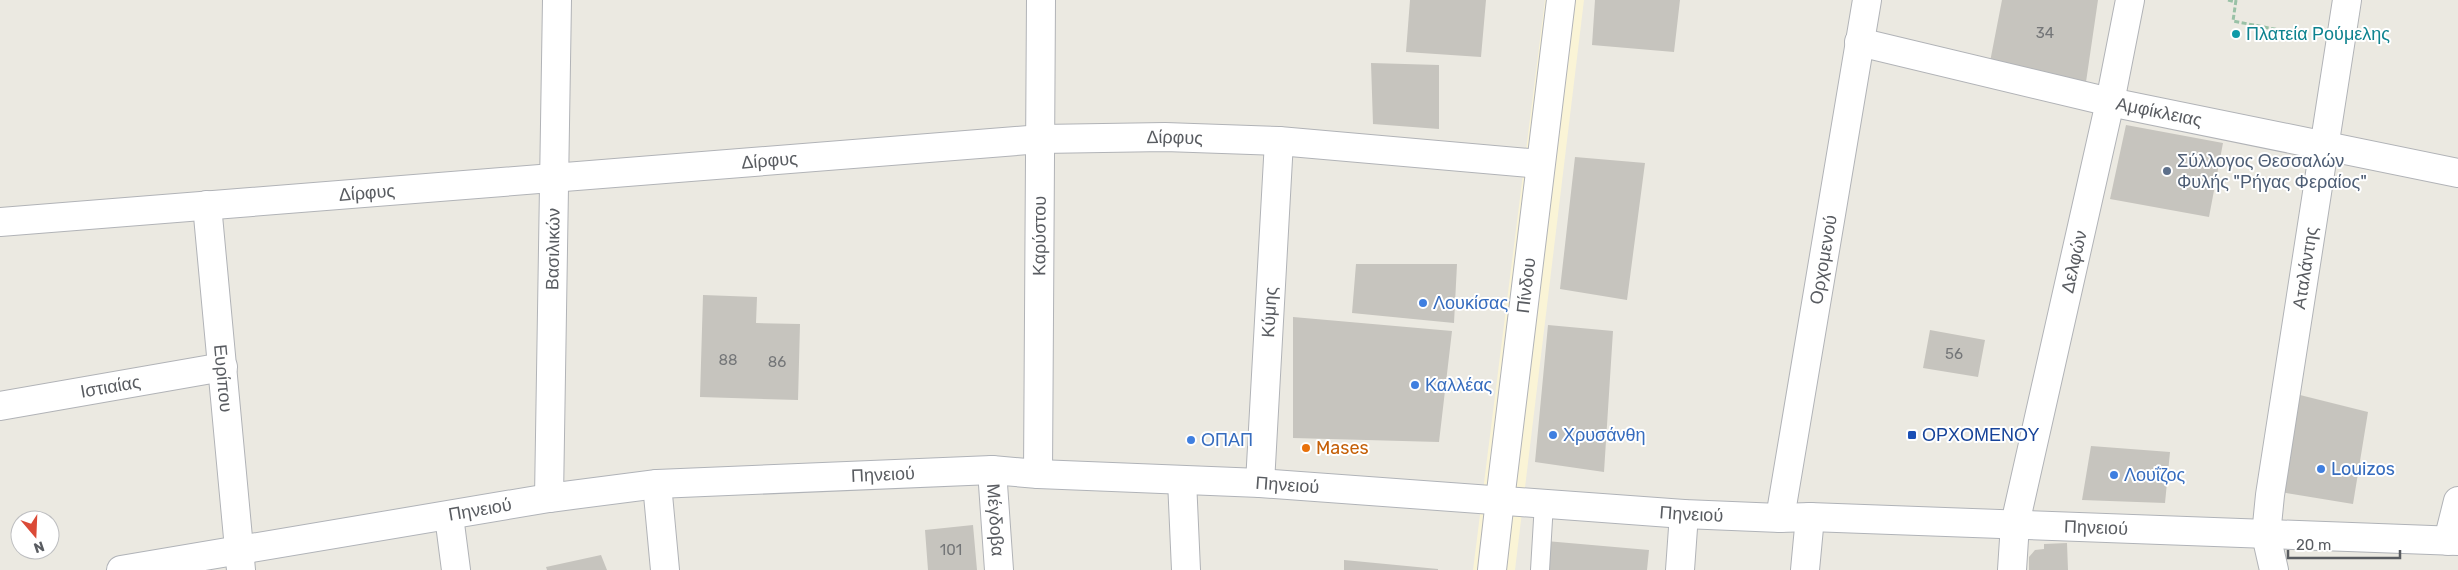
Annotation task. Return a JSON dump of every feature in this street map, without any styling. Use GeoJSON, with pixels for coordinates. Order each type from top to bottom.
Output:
{"type":"FeatureCollection","features":[{"type":"Feature","properties":{"kind":"street","name":"Βασιλικών"},"geometry":{"type":"LineString","coordinates":[[549,498],[557,0]]}},
{"type":"Feature","properties":{"kind":"street","name":"Καρύστου"},"geometry":{"type":"LineString","coordinates":[[1038,474],[1041,0]]}},
{"type":"Feature","properties":{"kind":"street","name":"Πίνδου"},"geometry":{"type":"LineString","coordinates":[[1492,570],[1561,0]]}},
{"type":"Feature","properties":{"kind":"street","name":"Ορχομενού"},"geometry":{"type":"LineString","coordinates":[[1780,518],[1867,0]]}},
{"type":"Feature","properties":{"kind":"street","name":"Δελφών"},"geometry":{"type":"LineString","coordinates":[[2012,570],[2015,524],[2110,102],[2130,0]]}},
{"type":"Feature","properties":{"kind":"street","name":"Αταλάντης"},"geometry":{"type":"LineString","coordinates":[[2274,570],[2266,535],[2270,495],[2347,0]]}},
{"type":"Feature","properties":{"kind":"street","name":"Αμφίκλειας"},"geometry":{"type":"LineString","coordinates":[[1860,42],[2110,102],[2325,148],[2458,173]]}},
{"type":"Feature","properties":{"kind":"street","name":"Δίρφυς"},"geometry":{"type":"LineString","coordinates":[[0,222],[1041,139],[1165,137],[1279,141],[1540,164]]}},
{"type":"Feature","properties":{"kind":"street","name":"Κύμης"},"geometry":{"type":"LineString","coordinates":[[1260,483],[1279,141]]}},
{"type":"Feature","properties":{"kind":"street","name":"Ευρίπου"},"geometry":{"type":"LineString","coordinates":[[207,205],[239,561]]}},
{"type":"Feature","properties":{"kind":"street","name":"Ιστιαίας"},"geometry":{"type":"LineString","coordinates":[[0,406],[223,367]]}},
{"type":"Feature","properties":{"kind":"street","name":"Πηνειού"},"geometry":{"type":"LineString","coordinates":[[121,570],[239,561],[449,516],[549,498],[658,484],[992,470],[1038,474],[1260,483],[1684,514],[2015,524],[2453,541]]}},
{"type":"Feature","properties":{"kind":"street","name":"Μέγδοβα"},"geometry":{"type":"LineString","coordinates":[[992,470],[999,570]]}},
{"type":"Feature","properties":{"kind":"street"},"geometry":{"type":"LineString","coordinates":[[1182,480],[1186,570]]}},
{"type":"Feature","properties":{"kind":"street"},"geometry":{"type":"LineString","coordinates":[[658,484],[666,570]]}},
{"type":"Feature","properties":{"kind":"street"},"geometry":{"type":"LineString","coordinates":[[2453,541],[2458,501]]}},
{"type":"Feature","properties":{"kind":"street"},"geometry":{"type":"LineString","coordinates":[[1680,570],[1684,514]]}},
{"type":"Feature","properties":{"kind":"street"},"geometry":{"type":"LineString","coordinates":[[449,516],[456,570]]}},
{"type":"Feature","properties":{"kind":"street"},"geometry":{"type":"LineString","coordinates":[[1804,570],[1810,517]]}},
{"type":"Feature","properties":{"kind":"lane"},"geometry":{"type":"LineString","coordinates":[[1540,570],[1544,503]]}},
{"type":"Feature","properties":{"kind":"path"},"geometry":{"type":"LineString","coordinates":[[2228,0],[2236,1],[2233,21],[2300,34],[2326,68],[2336,72]]}},
{"type":"Feature","properties":{"kind":"shaded area"},"geometry":{"type":"Polygon","coordinates":[[[1545,0],[1584,0],[1515,570],[1473,570],[1545,0]]]}},
{"type":"Feature","properties":{"kind":"building"},"geometry":{"type":"Polygon","coordinates":[[[1410,0],[1486,0],[1481,57],[1406,52],[1410,0]]]}},
{"type":"Feature","properties":{"kind":"building"},"geometry":{"type":"Polygon","coordinates":[[[1595,0],[1680,0],[1674,52],[1592,45],[1595,0]]]}},
{"type":"Feature","properties":{"kind":"building"},"geometry":{"type":"Polygon","coordinates":[[[2002,0],[2098,0],[2086,82],[1989,67],[2002,0]]]}},
{"type":"Feature","properties":{"kind":"building"},"geometry":{"type":"Polygon","coordinates":[[[1371,63],[1439,65],[1439,129],[1373,124],[1371,63]]]}},
{"type":"Feature","properties":{"kind":"building","name":"Σύλλογος Θεσσαλών Φυλής \"Ρήγας Φεραίος\""},"geometry":{"type":"Polygon","coordinates":[[[2126,125],[2223,143],[2209,217],[2110,199],[2126,125]]]}},
{"type":"Feature","properties":{"kind":"building"},"geometry":{"type":"Polygon","coordinates":[[[1575,157],[1645,163],[1627,300],[1560,289],[1575,157]]]}},
{"type":"Feature","properties":{"kind":"building"},"geometry":{"type":"Polygon","coordinates":[[[1356,264],[1457,264],[1454,323],[1352,313],[1356,264]]]}},
{"type":"Feature","properties":{"kind":"building"},"geometry":{"type":"Polygon","coordinates":[[[703,295],[757,297],[756,323],[800,324],[798,400],[700,397],[703,295]]]}},
{"type":"Feature","properties":{"kind":"building"},"geometry":{"type":"Polygon","coordinates":[[[1293,317],[1452,331],[1439,442],[1293,438],[1293,317]]]}},
{"type":"Feature","properties":{"kind":"building"},"geometry":{"type":"Polygon","coordinates":[[[1548,325],[1613,331],[1604,472],[1535,462],[1548,325]]]}},
{"type":"Feature","properties":{"kind":"building"},"geometry":{"type":"Polygon","coordinates":[[[1930,330],[1985,340],[1978,377],[1923,368],[1930,330]]]}},
{"type":"Feature","properties":{"kind":"building"},"geometry":{"type":"Polygon","coordinates":[[[2300,395],[2368,412],[2353,504],[2280,492],[2300,395]]]}},
{"type":"Feature","properties":{"kind":"building"},"geometry":{"type":"Polygon","coordinates":[[[2091,446],[2170,452],[2165,503],[2082,500],[2091,446]]]}},
{"type":"Feature","properties":{"kind":"building"},"geometry":{"type":"Polygon","coordinates":[[[973,525],[977,570],[928,570],[925,530],[973,525]]]}},
{"type":"Feature","properties":{"kind":"building"},"geometry":{"type":"Polygon","coordinates":[[[1546,541],[1649,550],[1647,570],[1544,570],[1546,541]]]}},
{"type":"Feature","properties":{"kind":"building"},"geometry":{"type":"Polygon","coordinates":[[[2067,543],[2068,570],[2029,570],[2029,557],[2035,550],[2044,549],[2044,544],[2067,543]]]}},
{"type":"Feature","properties":{"kind":"building"},"geometry":{"type":"Polygon","coordinates":[[[601,555],[607,570],[547,570],[546,567],[601,555]]]}},
{"type":"Feature","properties":{"kind":"building"},"geometry":{"type":"Polygon","coordinates":[[[1344,560],[1438,569],[1438,570],[1344,570],[1344,560]]]}},
{"type":"Feature","properties":{"kind":"place","name":"Πλατεία Ρούμελης"},"geometry":{"type":"Point","coordinates":[2236,34]}},
{"type":"Feature","properties":{"kind":"place","name":"Σύλλογος Θεσσαλών Φυλής \"Ρήγας Φεραίος\""},"geometry":{"type":"Point","coordinates":[2167,171]}},
{"type":"Feature","properties":{"kind":"place","name":"Λουκίσας"},"geometry":{"type":"Point","coordinates":[1423,303]}},
{"type":"Feature","properties":{"kind":"place","name":"Καλλέας"},"geometry":{"type":"Point","coordinates":[1415,385]}},
{"type":"Feature","properties":{"kind":"place","name":"Χρυσάνθη"},"geometry":{"type":"Point","coordinates":[1553,435]}},
{"type":"Feature","properties":{"kind":"place","name":"ΟΡΧΟΜΕΝΟΥ"},"geometry":{"type":"Point","coordinates":[1912,435]}},
{"type":"Feature","properties":{"kind":"place","name":"ΟΠΑΠ"},"geometry":{"type":"Point","coordinates":[1191,440]}},
{"type":"Feature","properties":{"kind":"place","name":"Mases"},"geometry":{"type":"Point","coordinates":[1306,448]}},
{"type":"Feature","properties":{"kind":"place","name":"Louizos"},"geometry":{"type":"Point","coordinates":[2321,469]}},
{"type":"Feature","properties":{"kind":"place","name":"Λουΐζος"},"geometry":{"type":"Point","coordinates":[2114,475]}}]}
